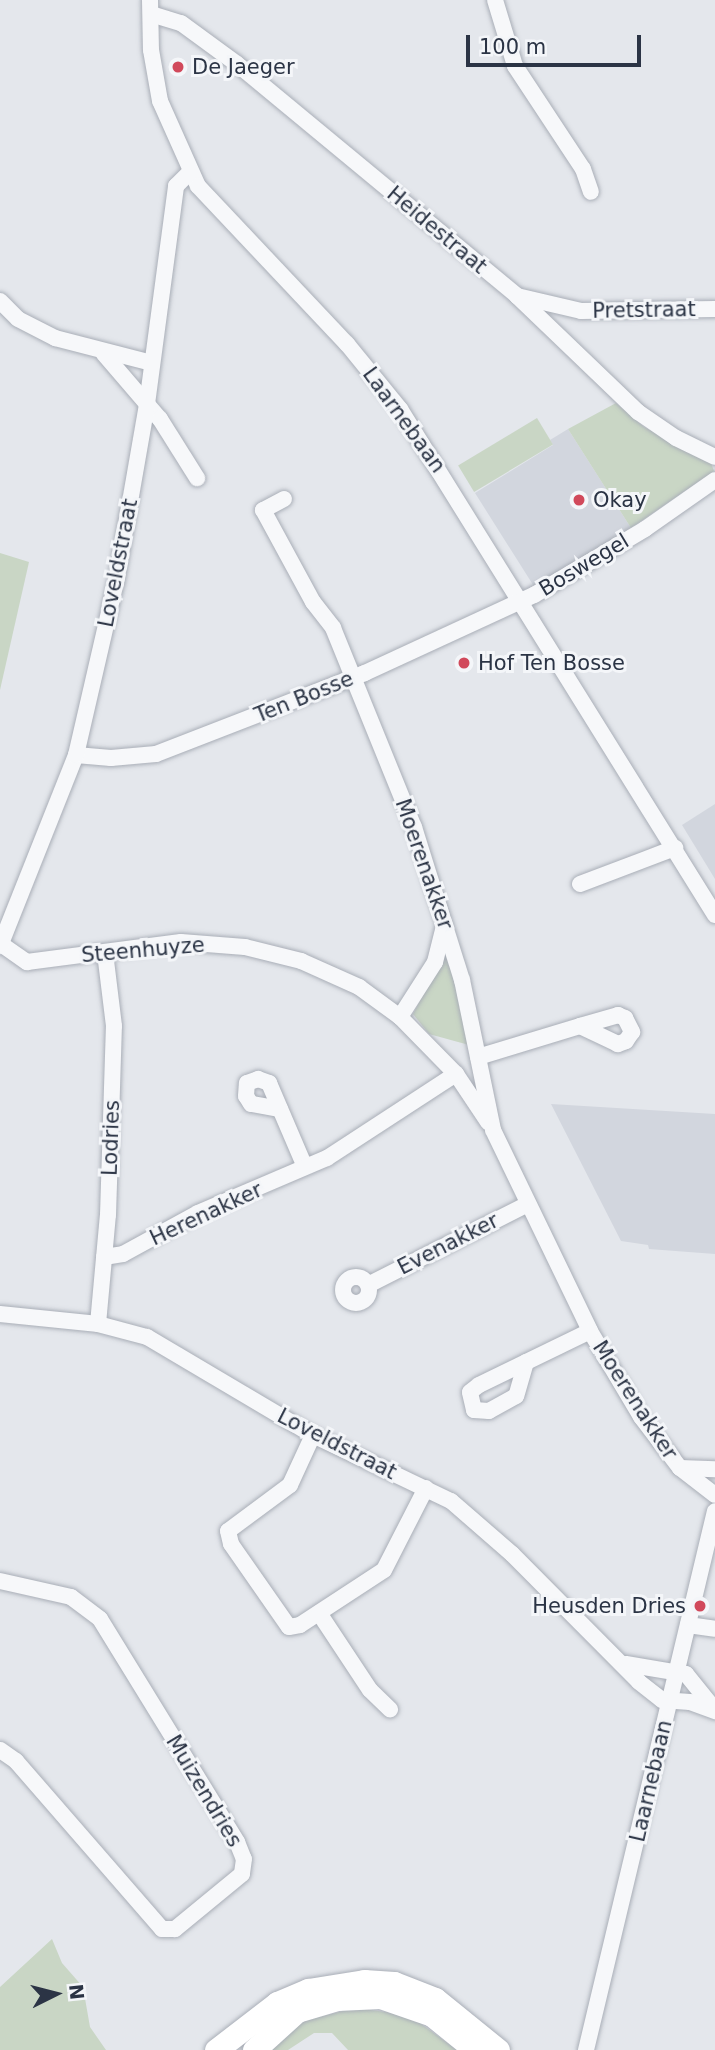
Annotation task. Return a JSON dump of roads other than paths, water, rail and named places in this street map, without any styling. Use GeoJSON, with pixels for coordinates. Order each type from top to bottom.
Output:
{"type":"FeatureCollection","features":[{"type":"Feature","properties":{"kind":"highway"},"geometry":{"type":"LineString","coordinates":[[216,2050],[277,2003],[308,1990],[364,1981],[394,1983],[435,1999],[498,2050]]}},
{"type":"Feature","properties":{"kind":"highway"},"geometry":{"type":"LineString","coordinates":[[254,2050],[297,2011],[337,1999],[380,1997],[432,2015],[475,2050]]}},
{"type":"Feature","properties":{"kind":"street"},"geometry":{"type":"LineString","coordinates":[[495,0],[515,65],[583,168],[591,192]]}},
{"type":"Feature","properties":{"kind":"street","name":"Laarnebaan"},"geometry":{"type":"LineString","coordinates":[[150,7],[160,102],[190,172],[222,215],[381,384],[522,601],[715,915]]}},
{"type":"Feature","properties":{"kind":"street","name":"Heidestraat"},"geometry":{"type":"LineString","coordinates":[[150,7],[180,23],[237,65],[517,296],[638,412],[676,438],[715,457]]}},
{"type":"Feature","properties":{"kind":"street","name":"Loveldstraat"},"geometry":{"type":"LineString","coordinates":[[0,945],[76,755],[116,582],[147,404],[176,186],[190,172]]}},
{"type":"Feature","properties":{"kind":"street","name":"Pretstraat"},"geometry":{"type":"LineString","coordinates":[[517,296],[573,310],[715,309]]}},
{"type":"Feature","properties":{"kind":"street"},"geometry":{"type":"LineString","coordinates":[[0,301],[35,330],[104,354],[152,363]]}},
{"type":"Feature","properties":{"kind":"street","name":"Pretstraat"},"geometry":{"type":"LineString","coordinates":[[552,331],[573,310]]}},
{"type":"Feature","properties":{"kind":"street"},"geometry":{"type":"LineString","coordinates":[[104,354],[147,404],[197,478]]}},
{"type":"Feature","properties":{"kind":"street","name":"Boswegel"},"geometry":{"type":"LineString","coordinates":[[522,601],[645,529],[715,480]]}},
{"type":"Feature","properties":{"kind":"street"},"geometry":{"type":"LineString","coordinates":[[248,518],[284,499]]}},
{"type":"Feature","properties":{"kind":"street","name":"Moerenakker"},"geometry":{"type":"LineString","coordinates":[[263,510],[313,602],[333,628],[414,827],[445,921],[493,1130],[590,1331],[641,1417],[680,1468],[715,1495]]}},
{"type":"Feature","properties":{"kind":"street","name":"Ten Bosse"},"geometry":{"type":"LineString","coordinates":[[76,755],[111,758],[156,754],[353,677],[522,601]]}},
{"type":"Feature","properties":{"kind":"street"},"geometry":{"type":"LineString","coordinates":[[580,884],[675,848]]}},
{"type":"Feature","properties":{"kind":"street"},"geometry":{"type":"LineString","coordinates":[[400,1017],[435,962],[445,921]]}},
{"type":"Feature","properties":{"kind":"street","name":"Steenhuyze"},"geometry":{"type":"LineString","coordinates":[[0,945],[27,962],[181,942],[261,950],[323,969],[359,987],[400,1017],[456,1074],[493,1130]]}},
{"type":"Feature","properties":{"kind":"street","name":"Lodries"},"geometry":{"type":"LineString","coordinates":[[97,1324],[104,1257],[114,1026],[104,953]]}},
{"type":"Feature","properties":{"kind":"street"},"geometry":{"type":"LineString","coordinates":[[478,1057],[580,1026]]}},
{"type":"Feature","properties":{"kind":"street","name":"Herenakker"},"geometry":{"type":"LineString","coordinates":[[104,1257],[123,1254],[198,1213],[306,1167],[369,1135],[456,1074]]}},
{"type":"Feature","properties":{"kind":"street"},"geometry":{"type":"LineString","coordinates":[[280,1109],[306,1167]]}},
{"type":"Feature","properties":{"kind":"street","name":"Evenakker"},"geometry":{"type":"LineString","coordinates":[[368,1284],[528,1204]]}},
{"type":"Feature","properties":{"kind":"street","name":"Loveldstraat"},"geometry":{"type":"LineString","coordinates":[[0,1314],[97,1324],[147,1337],[313,1435],[426,1488],[474,1518],[626,1664],[639,1682],[670,1701],[715,1711]]}},
{"type":"Feature","properties":{"kind":"street","name":"Moerenakker"},"geometry":{"type":"LineString","coordinates":[[526,1362],[590,1331]]}},
{"type":"Feature","properties":{"kind":"street"},"geometry":{"type":"LineString","coordinates":[[313,1435],[290,1485],[228,1531],[231,1544],[289,1627],[320,1613],[391,1562],[426,1488]]}},
{"type":"Feature","properties":{"kind":"street","name":"Moerenakker"},"geometry":{"type":"LineString","coordinates":[[680,1468],[715,1469]]}},
{"type":"Feature","properties":{"kind":"street","name":"Laarnebaan"},"geometry":{"type":"LineString","coordinates":[[586,2050],[715,1511]]}},
{"type":"Feature","properties":{"kind":"street","name":"Muizendries"},"geometry":{"type":"LineString","coordinates":[[0,1581],[71,1597],[100,1619],[237,1842],[244,1859],[242,1874],[175,1929],[162,1929],[16,1761],[0,1749]]}},
{"type":"Feature","properties":{"kind":"street"},"geometry":{"type":"LineString","coordinates":[[320,1613],[370,1690],[390,1709]]}},
{"type":"Feature","properties":{"kind":"street"},"geometry":{"type":"LineString","coordinates":[[688,1625],[715,1629]]}},
{"type":"Feature","properties":{"kind":"street"},"geometry":{"type":"LineString","coordinates":[[626,1664],[688,1674],[715,1711]]}},
{"type":"Feature","properties":{"kind":"place","name":"De Jaeger"},"geometry":{"type":"Point","coordinates":[178,67]}},
{"type":"Feature","properties":{"kind":"place","name":"Okay"},"geometry":{"type":"Point","coordinates":[579,500]}},
{"type":"Feature","properties":{"kind":"place","name":"Hof Ten Bosse"},"geometry":{"type":"Point","coordinates":[464,663]}},
{"type":"Feature","properties":{"kind":"place","name":"Heusden Dries"},"geometry":{"type":"Point","coordinates":[700,1606]}}]}
